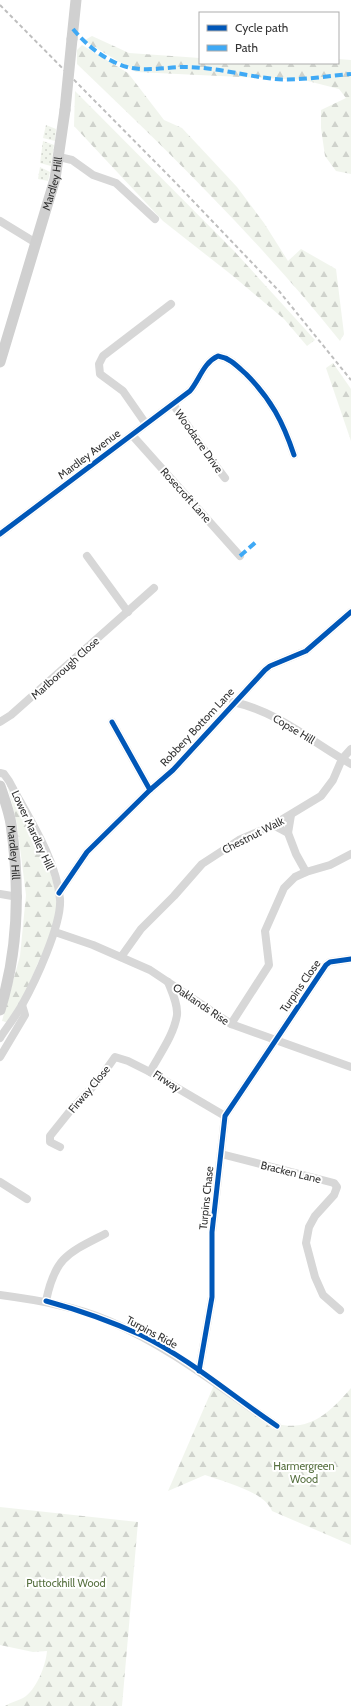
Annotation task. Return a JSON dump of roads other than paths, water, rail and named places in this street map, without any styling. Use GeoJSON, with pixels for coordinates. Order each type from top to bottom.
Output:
{"type":"FeatureCollection","features":[{"type":"Feature","properties":{"kind":"main road","name":"Mardley Hill"},"geometry":{"type":"LineString","coordinates":[[0,362],[2,349],[55,179],[65,110],[76,0]]}},
{"type":"Feature","properties":{"kind":"main road","name":"Mardley Hill"},"geometry":{"type":"LineString","coordinates":[[0,786],[10,823],[18,897],[14,957],[0,1010]]}},
{"type":"Feature","properties":{"kind":"street"},"geometry":{"type":"LineString","coordinates":[[59,157],[72,160],[93,175],[116,183],[155,219]]}},
{"type":"Feature","properties":{"kind":"street"},"geometry":{"type":"LineString","coordinates":[[0,221],[36,243]]}},
{"type":"Feature","properties":{"kind":"street"},"geometry":{"type":"LineString","coordinates":[[146,424],[122,391],[100,374],[99,364],[103,356],[171,304]]}},
{"type":"Feature","properties":{"kind":"street","name":"Mardley Avenue"},"geometry":{"type":"LineString","coordinates":[[0,534],[190,391],[199,380],[205,365],[218,356],[225,357],[234,363],[256,384],[274,407],[294,455]]}},
{"type":"Feature","properties":{"kind":"street","name":"Woodacre Drive"},"geometry":{"type":"LineString","coordinates":[[173,404],[189,426],[202,450],[225,478]]}},
{"type":"Feature","properties":{"kind":"street","name":"Rosecroft Lane"},"geometry":{"type":"LineString","coordinates":[[132,435],[240,556]]}},
{"type":"Feature","properties":{"kind":"street"},"geometry":{"type":"LineString","coordinates":[[87,556],[128,612]]}},
{"type":"Feature","properties":{"kind":"street","name":"Marlborough Close"},"geometry":{"type":"LineString","coordinates":[[0,722],[11,716],[154,588]]}},
{"type":"Feature","properties":{"kind":"street","name":"Robbery Bottom Lane"},"geometry":{"type":"LineString","coordinates":[[59,893],[87,852],[150,790],[178,765],[233,702],[270,666],[306,651],[351,612]]}},
{"type":"Feature","properties":{"kind":"street","name":"Copse Hill"},"geometry":{"type":"LineString","coordinates":[[233,702],[253,706],[284,721],[351,764]]}},
{"type":"Feature","properties":{"kind":"street"},"geometry":{"type":"LineString","coordinates":[[112,722],[150,790]]}},
{"type":"Feature","properties":{"kind":"street","name":"Chestnut Walk"},"geometry":{"type":"LineString","coordinates":[[121,957],[141,929],[174,896],[202,864],[239,840],[265,827],[273,826],[321,796],[329,788],[342,759],[351,749]]}},
{"type":"Feature","properties":{"kind":"street","name":"Lower Mardley Hill"},"geometry":{"type":"LineString","coordinates":[[0,773],[4,774],[9,781],[42,845],[59,893],[59,913],[55,932],[22,1005],[3,1028],[0,1038]]}},
{"type":"Feature","properties":{"kind":"street"},"geometry":{"type":"LineString","coordinates":[[291,815],[288,833],[296,854],[306,872]]}},
{"type":"Feature","properties":{"kind":"street"},"geometry":{"type":"LineString","coordinates":[[273,826],[288,833]]}},
{"type":"Feature","properties":{"kind":"street"},"geometry":{"type":"LineString","coordinates":[[231,1024],[269,965],[265,931],[284,888],[295,877],[330,865],[351,854]]}},
{"type":"Feature","properties":{"kind":"street"},"geometry":{"type":"LineString","coordinates":[[0,894],[18,897]]}},
{"type":"Feature","properties":{"kind":"street","name":"Oaklands Rise"},"geometry":{"type":"LineString","coordinates":[[55,932],[121,957],[150,970],[231,1024],[351,1067]]}},
{"type":"Feature","properties":{"kind":"street","name":"Turpins Close"},"geometry":{"type":"LineString","coordinates":[[274,1040],[326,965],[330,962],[351,959]]}},
{"type":"Feature","properties":{"kind":"street","name":"Firway"},"geometry":{"type":"LineString","coordinates":[[168,982],[175,1000],[177,1015],[169,1038],[150,1072],[225,1116]]}},
{"type":"Feature","properties":{"kind":"street","name":"Lower Mardley Hill"},"geometry":{"type":"LineString","coordinates":[[1,1056],[25,1015],[22,1005]]}},
{"type":"Feature","properties":{"kind":"street","name":"Turpins Chase"},"geometry":{"type":"LineString","coordinates":[[199,1371],[212,1297],[212,1232],[225,1116],[274,1040]]}},
{"type":"Feature","properties":{"kind":"street","name":"Firway Close"},"geometry":{"type":"LineString","coordinates":[[60,1147],[50,1142],[50,1136],[70,1111],[98,1081],[115,1057],[128,1061],[150,1072]]}},
{"type":"Feature","properties":{"kind":"street","name":"Bracken Lane"},"geometry":{"type":"LineString","coordinates":[[221,1154],[334,1183],[337,1187],[334,1195],[315,1216],[309,1227],[306,1242],[315,1277],[323,1296],[340,1310]]}},
{"type":"Feature","properties":{"kind":"street"},"geometry":{"type":"LineString","coordinates":[[0,1182],[27,1199]]}},
{"type":"Feature","properties":{"kind":"street"},"geometry":{"type":"LineString","coordinates":[[46,1301],[52,1279],[64,1258],[74,1250],[105,1234]]}},
{"type":"Feature","properties":{"kind":"street","name":"Turpins Ride"},"geometry":{"type":"LineString","coordinates":[[0,1295],[46,1301],[109,1321],[142,1336],[199,1371],[277,1426]]}},
{"type":"Feature","properties":{"kind":"railway"},"geometry":{"type":"LineString","coordinates":[[0,5],[173,180],[279,291],[351,380]]}},
{"type":"Feature","properties":{"kind":"park label","name":"Harmergreen Wood"},"geometry":{"type":"Point","coordinates":[304,1472]}},
{"type":"Feature","properties":{"kind":"park label","name":"Puttockhill Wood"},"geometry":{"type":"Point","coordinates":[66,1583]}}]}
